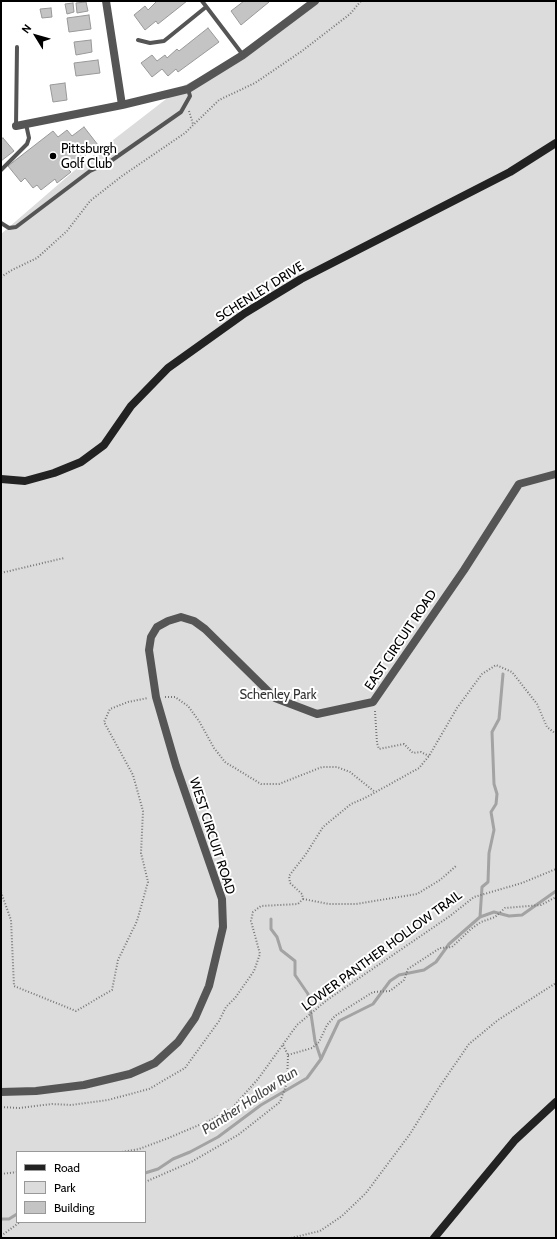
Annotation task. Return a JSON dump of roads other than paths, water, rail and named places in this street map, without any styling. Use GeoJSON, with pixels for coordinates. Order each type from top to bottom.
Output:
{"type":"FeatureCollection","features":[{"type":"Feature","properties":{"kind":"street"},"geometry":{"type":"LineString","coordinates":[[106,1],[122,106]]}},
{"type":"Feature","properties":{"kind":"street"},"geometry":{"type":"LineString","coordinates":[[16,126],[122,106],[188,89],[243,55],[315,1]]}},
{"type":"Feature","properties":{"kind":"street","name":"SCHENLEY DRIVE"},"geometry":{"type":"LineString","coordinates":[[1,478],[25,481],[54,473],[81,462],[104,445],[132,406],[168,368],[245,313],[301,279],[510,172],[556,143]]}},
{"type":"Feature","properties":{"kind":"street","name":"EAST CIRCUIT ROAD"},"geometry":{"type":"LineString","coordinates":[[194,621],[205,629],[275,698],[317,714],[373,702],[464,570],[519,484],[556,474]]}},
{"type":"Feature","properties":{"kind":"street","name":"WEST CIRCUIT ROAD"},"geometry":{"type":"LineString","coordinates":[[1,1092],[36,1091],[84,1085],[130,1074],[155,1063],[178,1042],[195,1018],[209,986],[223,927],[222,899],[176,766],[156,697],[150,665],[149,650],[151,637],[158,628],[168,621],[181,617],[194,621]]}},
{"type":"Feature","properties":{"kind":"street"},"geometry":{"type":"LineString","coordinates":[[434,1238],[515,1140],[556,1102]]}},
{"type":"Feature","properties":{"kind":"lane"},"geometry":{"type":"LineString","coordinates":[[202,1],[243,55]]}},
{"type":"Feature","properties":{"kind":"lane"},"geometry":{"type":"LineString","coordinates":[[138,40],[150,43],[164,41],[206,7]]}},
{"type":"Feature","properties":{"kind":"lane"},"geometry":{"type":"LineString","coordinates":[[16,126],[17,47]]}},
{"type":"Feature","properties":{"kind":"lane"},"geometry":{"type":"LineString","coordinates":[[1,223],[9,228],[16,227],[90,171],[108,163],[181,112],[190,96],[188,89]]}},
{"type":"Feature","properties":{"kind":"lane"},"geometry":{"type":"LineString","coordinates":[[1,170],[27,144],[29,138],[26,124]]}},
{"type":"Feature","properties":{"kind":"waterway"},"geometry":{"type":"LineString","coordinates":[[480,917],[482,887],[488,882],[489,853],[494,830],[491,812],[496,804],[497,794],[494,784],[492,732],[499,719],[503,674]]}},
{"type":"Feature","properties":{"kind":"waterway","name":"Panther Hollow Run"},"geometry":{"type":"LineString","coordinates":[[146,1173],[158,1169],[173,1159],[218,1137],[261,1105],[307,1078],[321,1059],[339,1021],[373,1004],[390,981],[399,975],[424,970],[436,962],[449,944],[480,917],[494,912],[509,916],[522,915],[556,891]]}},
{"type":"Feature","properties":{"kind":"waterway"},"geometry":{"type":"LineString","coordinates":[[271,919],[271,929],[277,937],[281,950],[295,961],[295,975],[308,994],[315,1041],[321,1059]]}},
{"type":"Feature","properties":{"kind":"waterway","name":"Panther Hollow Run"},"geometry":{"type":"LineString","coordinates":[[1,1219],[9,1219],[16,1215]]}},
{"type":"Feature","properties":{"kind":"place","name":"Pittsburgh Golf Club"},"geometry":{"type":"Point","coordinates":[53,156]}},
{"type":"Feature","properties":{"kind":"park label","name":"Schenley Park"},"geometry":{"type":"Point","coordinates":[278,695]}}]}
